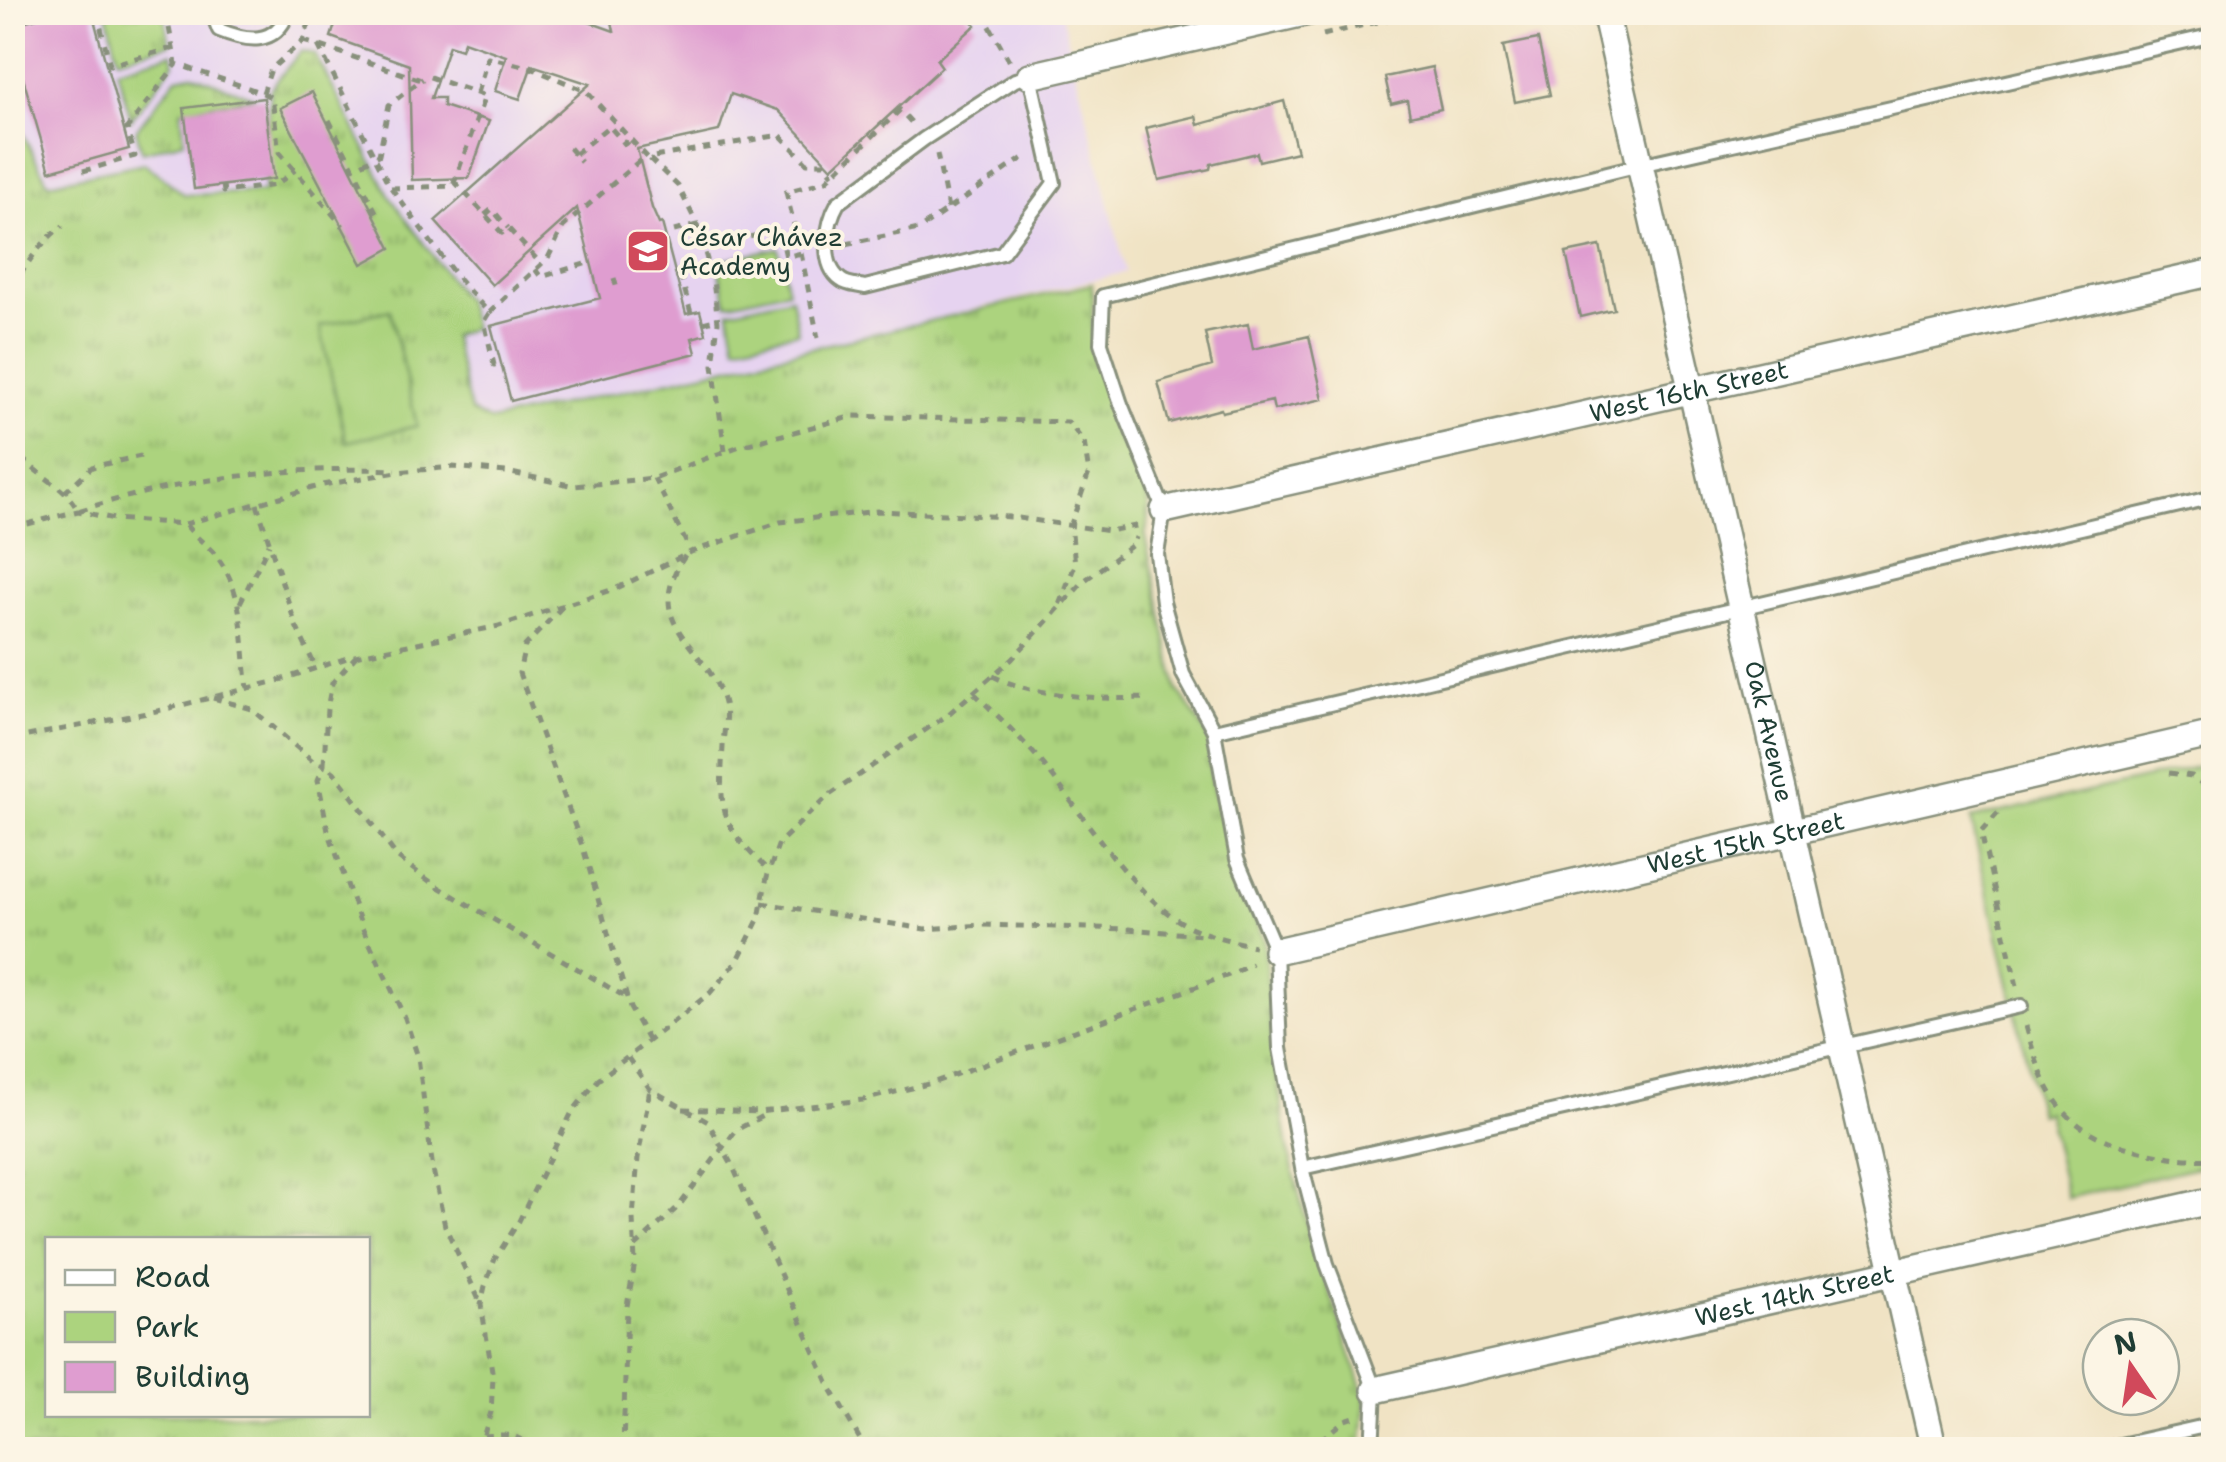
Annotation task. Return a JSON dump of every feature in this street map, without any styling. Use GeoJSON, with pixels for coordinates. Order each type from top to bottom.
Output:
{"type":"FeatureCollection","features":[{"type":"Feature","properties":{"kind":"street"},"geometry":{"type":"LineString","coordinates":[[1030,76],[1309,12]]}},
{"type":"Feature","properties":{"kind":"street","name":"Oak Avenue"},"geometry":{"type":"LineString","coordinates":[[1604,12],[1934,1450]]}},
{"type":"Feature","properties":{"kind":"street","name":"West 16th Street"},"geometry":{"type":"LineString","coordinates":[[1164,510],[2214,272]]}},
{"type":"Feature","properties":{"kind":"street","name":"West 15th Street"},"geometry":{"type":"LineString","coordinates":[[1276,951],[2214,734]]}},
{"type":"Feature","properties":{"kind":"street","name":"West 14th Street"},"geometry":{"type":"LineString","coordinates":[[1375,1390],[2214,1200]]}},
{"type":"Feature","properties":{"kind":"lane"},"geometry":{"type":"LineString","coordinates":[[212,12],[219,30],[253,41],[272,35],[288,12]]}},
{"type":"Feature","properties":{"kind":"lane"},"geometry":{"type":"LineString","coordinates":[[1372,1450],[1375,1390],[1327,1264],[1302,1168],[1280,1048],[1276,951],[1238,858],[1214,730],[1183,674],[1163,602],[1157,554],[1164,510],[1100,343],[1103,296],[1640,166],[2214,35]]}},
{"type":"Feature","properties":{"kind":"lane"},"geometry":{"type":"LineString","coordinates":[[1030,76],[1054,183],[1002,253],[865,286],[843,282],[834,272],[828,248],[831,215],[838,203],[924,139],[1015,80],[1030,76]]}},
{"type":"Feature","properties":{"kind":"lane"},"geometry":{"type":"LineString","coordinates":[[1214,730],[2214,497]]}},
{"type":"Feature","properties":{"kind":"lane"},"geometry":{"type":"LineString","coordinates":[[1302,1168],[2021,1006]]}},
{"type":"Feature","properties":{"kind":"lane"},"geometry":{"type":"LineString","coordinates":[[2098,1450],[2214,1424]]}},
{"type":"Feature","properties":{"kind":"path"},"geometry":{"type":"LineString","coordinates":[[13,19],[37,12]]}},
{"type":"Feature","properties":{"kind":"path"},"geometry":{"type":"LineString","coordinates":[[97,12],[110,65],[173,48]]}},
{"type":"Feature","properties":{"kind":"path"},"geometry":{"type":"LineString","coordinates":[[570,12],[595,21],[620,14]]}},
{"type":"Feature","properties":{"kind":"path"},"geometry":{"type":"LineString","coordinates":[[303,41],[421,80]]}},
{"type":"Feature","properties":{"kind":"path"},"geometry":{"type":"LineString","coordinates":[[318,45],[391,188],[456,276],[489,313]]}},
{"type":"Feature","properties":{"kind":"path"},"geometry":{"type":"LineString","coordinates":[[477,92],[488,57],[531,68],[586,90],[678,186],[697,224],[718,319],[713,365],[725,451]]}},
{"type":"Feature","properties":{"kind":"path"},"geometry":{"type":"LineString","coordinates":[[83,171],[135,156],[127,128],[176,64]]}},
{"type":"Feature","properties":{"kind":"path"},"geometry":{"type":"LineString","coordinates":[[353,168],[379,154],[389,105],[427,76],[486,96],[453,186],[391,188]]}},
{"type":"Feature","properties":{"kind":"path"},"geometry":{"type":"LineString","coordinates":[[264,93],[272,98],[279,152],[343,226]]}},
{"type":"Feature","properties":{"kind":"path"},"geometry":{"type":"LineString","coordinates":[[329,120],[378,216]]}},
{"type":"Feature","properties":{"kind":"path"},"geometry":{"type":"LineString","coordinates":[[575,154],[609,126],[625,144],[629,140]]}},
{"type":"Feature","properties":{"kind":"path"},"geometry":{"type":"LineString","coordinates":[[501,363],[494,364],[484,320],[548,258],[563,227],[647,156],[780,136],[807,164],[824,163],[833,174]]}},
{"type":"Feature","properties":{"kind":"path"},"geometry":{"type":"LineString","coordinates":[[569,148],[581,162]]}},
{"type":"Feature","properties":{"kind":"path"},"geometry":{"type":"LineString","coordinates":[[703,246],[780,231],[786,257],[919,229],[1028,154]]}},
{"type":"Feature","properties":{"kind":"path"},"geometry":{"type":"LineString","coordinates":[[223,186],[224,192],[276,186],[296,170]]}},
{"type":"Feature","properties":{"kind":"path"},"geometry":{"type":"LineString","coordinates":[[454,181],[502,234],[508,228],[542,264]]}},
{"type":"Feature","properties":{"kind":"path"},"geometry":{"type":"LineString","coordinates":[[674,231],[697,224]]}},
{"type":"Feature","properties":{"kind":"path"},"geometry":{"type":"LineString","coordinates":[[12,289],[49,236],[63,226]]}},
{"type":"Feature","properties":{"kind":"path"},"geometry":{"type":"LineString","coordinates":[[801,254],[818,338]]}},
{"type":"Feature","properties":{"kind":"path"},"geometry":{"type":"LineString","coordinates":[[535,270],[541,277],[591,262]]}},
{"type":"Feature","properties":{"kind":"path"},"geometry":{"type":"LineString","coordinates":[[691,313],[680,273],[708,266]]}},
{"type":"Feature","properties":{"kind":"path"},"geometry":{"type":"LineString","coordinates":[[614,278],[618,293]]}},
{"type":"Feature","properties":{"kind":"path"},"geometry":{"type":"LineString","coordinates":[[703,323],[718,319]]}},
{"type":"Feature","properties":{"kind":"path"},"geometry":{"type":"LineString","coordinates":[[12,445],[21,461],[66,492],[78,512],[185,524],[323,485],[414,470],[453,467],[506,472],[575,486],[654,478],[725,451],[854,416],[1068,422],[1084,442],[1089,474],[1071,524],[1075,565],[1057,610]]}},
{"type":"Feature","properties":{"kind":"path"},"geometry":{"type":"LineString","coordinates":[[66,492],[92,468],[141,456]]}},
{"type":"Feature","properties":{"kind":"path"},"geometry":{"type":"LineString","coordinates":[[12,528],[170,488],[260,474],[336,468],[414,470]]}},
{"type":"Feature","properties":{"kind":"path"},"geometry":{"type":"LineString","coordinates":[[654,478],[688,554]]}},
{"type":"Feature","properties":{"kind":"path"},"geometry":{"type":"LineString","coordinates":[[257,504],[296,626],[316,668]]}},
{"type":"Feature","properties":{"kind":"path"},"geometry":{"type":"LineString","coordinates":[[12,739],[210,698],[357,655],[500,626],[617,588],[688,554],[780,522],[878,511],[1011,517],[1109,531],[1140,526],[1164,510]]}},
{"type":"Feature","properties":{"kind":"path"},"geometry":{"type":"LineString","coordinates":[[185,524],[213,552],[240,604],[248,688]]}},
{"type":"Feature","properties":{"kind":"path"},"geometry":{"type":"LineString","coordinates":[[482,1304],[495,1258],[519,1222],[572,1112],[598,1080],[710,992],[738,960],[759,918],[779,843],[828,796],[974,693],[1084,580],[1134,544],[1140,526]]}},
{"type":"Feature","properties":{"kind":"path"},"geometry":{"type":"LineString","coordinates":[[240,604],[270,544]]}},
{"type":"Feature","properties":{"kind":"path"},"geometry":{"type":"LineString","coordinates":[[688,554],[670,577],[668,604],[680,633],[714,681],[725,708],[719,796],[726,816],[739,843],[769,870]]}},
{"type":"Feature","properties":{"kind":"path"},"geometry":{"type":"LineString","coordinates":[[564,605],[525,646],[519,673],[584,851],[627,998],[648,1040]]}},
{"type":"Feature","properties":{"kind":"path"},"geometry":{"type":"LineString","coordinates":[[357,655],[332,683],[324,765],[318,780],[328,830],[362,927],[418,1058],[445,1226],[482,1304],[493,1377],[491,1412],[479,1450]]}},
{"type":"Feature","properties":{"kind":"path"},"geometry":{"type":"LineString","coordinates":[[993,676],[1012,686],[1118,700],[1146,698]]}},
{"type":"Feature","properties":{"kind":"path"},"geometry":{"type":"LineString","coordinates":[[974,693],[1041,762],[1092,830],[1150,896],[1177,920],[1208,936]]}},
{"type":"Feature","properties":{"kind":"path"},"geometry":{"type":"LineString","coordinates":[[210,698],[252,709],[314,762],[334,772],[398,858],[435,885],[627,998]]}},
{"type":"Feature","properties":{"kind":"path"},"geometry":{"type":"LineString","coordinates":[[2151,778],[2170,773],[2192,776],[2214,793]]}},
{"type":"Feature","properties":{"kind":"path"},"geometry":{"type":"LineString","coordinates":[[2014,809],[1998,813],[1981,832],[2036,1061],[2065,1113],[2080,1129],[2104,1142],[2168,1158],[2214,1158]]}},
{"type":"Feature","properties":{"kind":"path"},"geometry":{"type":"LineString","coordinates":[[762,903],[925,929],[984,925],[1128,929],[1208,936],[1276,951]]}},
{"type":"Feature","properties":{"kind":"path"},"geometry":{"type":"LineString","coordinates":[[683,1109],[773,1110],[864,1100],[932,1082],[1229,976],[1276,951]]}},
{"type":"Feature","properties":{"kind":"path"},"geometry":{"type":"LineString","coordinates":[[628,1058],[650,1089],[708,1122],[830,1386],[866,1450]]}},
{"type":"Feature","properties":{"kind":"path"},"geometry":{"type":"LineString","coordinates":[[623,1450],[638,1158],[650,1089]]}},
{"type":"Feature","properties":{"kind":"path"},"geometry":{"type":"LineString","coordinates":[[634,1247],[678,1206],[736,1130],[773,1110]]}},
{"type":"Feature","properties":{"kind":"path"},"geometry":{"type":"LineString","coordinates":[[1308,1450],[1345,1420],[1362,1414],[1375,1390]]}},
{"type":"Feature","properties":{"kind":"path"},"geometry":{"type":"LineString","coordinates":[[484,1436],[512,1434],[542,1450]]}},
{"type":"Feature","properties":{"kind":"path"},"geometry":{"type":"LineString","coordinates":[[526,1442],[529,1450]]}},
{"type":"Feature","properties":{"kind":"shaded area","name":"César Chávez Academy"},"geometry":{"type":"Polygon","coordinates":[[[12,13],[1061,13],[1126,272],[458,434],[13,182],[12,13]]]}},
{"type":"Feature","properties":{"kind":"green space"},"geometry":{"type":"Polygon","coordinates":[[[107,13],[164,13],[170,44],[118,58],[107,13]]]}},
{"type":"Feature","properties":{"kind":"green space"},"geometry":{"type":"Polygon","coordinates":[[[301,51],[315,54],[391,198],[466,302],[473,328],[452,336],[471,412],[491,421],[1092,284],[1096,359],[1110,404],[1143,476],[1148,515],[1145,537],[1177,689],[1209,737],[1211,781],[1240,883],[1264,939],[1273,1050],[1288,1149],[1306,1222],[1366,1399],[1361,1449],[13,1449],[12,113],[48,183],[144,163],[185,195],[264,192],[270,89],[301,51]]]}},
{"type":"Feature","properties":{"kind":"green space"},"geometry":{"type":"Polygon","coordinates":[[[172,53],[174,63],[131,120],[117,69],[172,53]]]}},
{"type":"Feature","properties":{"kind":"green space"},"geometry":{"type":"Polygon","coordinates":[[[192,74],[253,97],[181,110],[184,141],[142,152],[136,130],[177,77],[192,74]]]}},
{"type":"Feature","properties":{"kind":"green space"},"geometry":{"type":"Polygon","coordinates":[[[778,248],[788,290],[727,304],[717,261],[778,248]]]}},
{"type":"Feature","properties":{"kind":"green space"},"geometry":{"type":"Polygon","coordinates":[[[791,297],[798,332],[736,346],[729,311],[791,297]]]}},
{"type":"Feature","properties":{"kind":"green space"},"geometry":{"type":"Polygon","coordinates":[[[390,310],[417,426],[346,442],[320,326],[390,310]]]}},
{"type":"Feature","properties":{"kind":"green space"},"geometry":{"type":"Polygon","coordinates":[[[2213,763],[2213,1163],[2067,1198],[2047,1112],[2039,1114],[1971,819],[2213,763]]]}},
{"type":"Feature","properties":{"kind":"building"},"geometry":{"type":"Polygon","coordinates":[[[58,12],[92,12],[129,149],[50,171],[19,64],[12,66],[12,25],[58,12]]]}},
{"type":"Feature","properties":{"kind":"building"},"geometry":{"type":"Polygon","coordinates":[[[339,12],[561,12],[614,31],[610,12],[964,12],[976,25],[937,60],[942,67],[832,168],[778,110],[731,94],[719,131],[637,149],[686,314],[700,311],[706,334],[692,338],[696,353],[511,401],[491,326],[600,298],[577,208],[492,285],[435,221],[590,84],[532,65],[520,99],[495,91],[506,56],[464,41],[461,49],[449,45],[431,98],[443,98],[443,106],[489,121],[469,178],[412,180],[409,65],[331,37],[339,12]]]}},
{"type":"Feature","properties":{"kind":"building"},"geometry":{"type":"Polygon","coordinates":[[[1538,39],[1550,95],[1515,102],[1503,46],[1538,39]]]}},
{"type":"Feature","properties":{"kind":"building"},"geometry":{"type":"Polygon","coordinates":[[[1432,67],[1441,109],[1410,116],[1407,100],[1391,104],[1385,77],[1432,67]]]}},
{"type":"Feature","properties":{"kind":"building"},"geometry":{"type":"Polygon","coordinates":[[[312,92],[391,248],[362,264],[280,108],[312,92]]]}},
{"type":"Feature","properties":{"kind":"building"},"geometry":{"type":"Polygon","coordinates":[[[264,98],[274,179],[194,189],[184,108],[264,98]]]}},
{"type":"Feature","properties":{"kind":"building"},"geometry":{"type":"Polygon","coordinates":[[[1284,101],[1297,152],[1259,161],[1257,153],[1159,180],[1146,128],[1196,116],[1198,125],[1284,101]]]}},
{"type":"Feature","properties":{"kind":"building"},"geometry":{"type":"Polygon","coordinates":[[[1600,246],[1614,309],[1580,317],[1566,253],[1600,246]]]}},
{"type":"Feature","properties":{"kind":"building"},"geometry":{"type":"Polygon","coordinates":[[[1248,324],[1253,349],[1309,336],[1323,399],[1274,410],[1272,401],[1169,423],[1158,382],[1212,366],[1205,333],[1248,324]]]}},
{"type":"Feature","properties":{"kind":"place","name":"César Chávez Academy"},"geometry":{"type":"Point","coordinates":[648,251]}}]}
